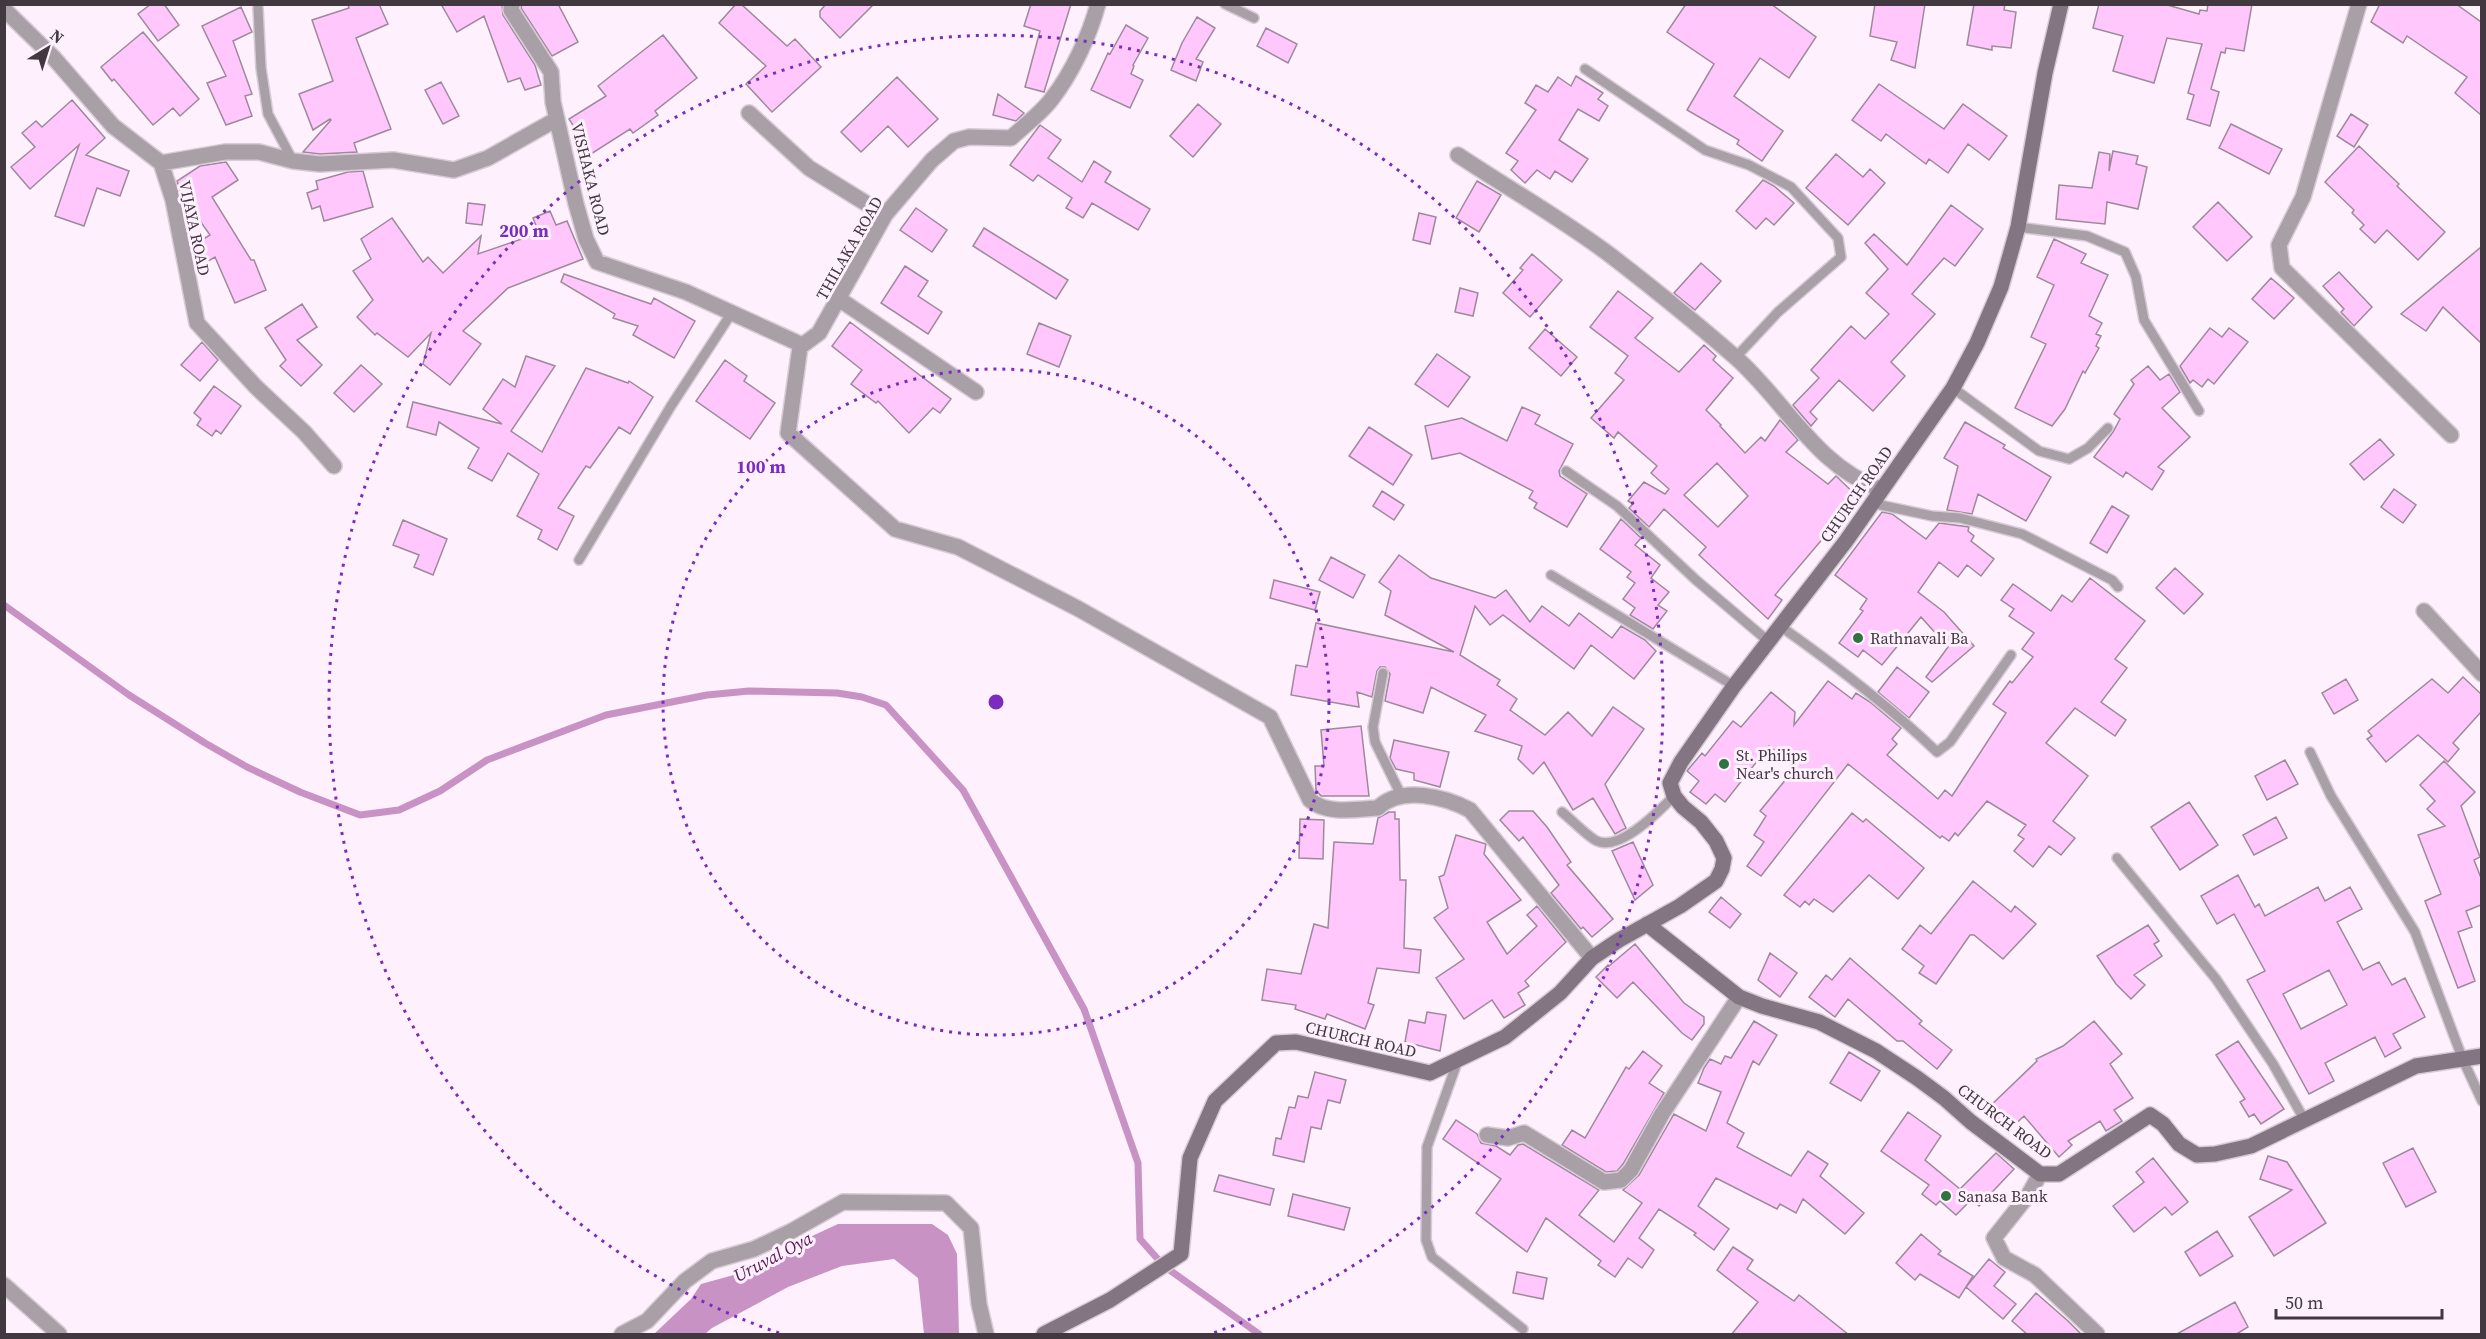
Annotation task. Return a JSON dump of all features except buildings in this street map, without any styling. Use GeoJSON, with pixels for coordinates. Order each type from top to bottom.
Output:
{"type":"FeatureCollection","features":[{"type":"Feature","properties":{"kind":"street","name":"VISHAKA ROAD"},"geometry":{"type":"LineString","coordinates":[[512,4],[511,10],[551,72],[557,119],[576,204],[586,238],[597,262],[686,292],[800,345]]}},
{"type":"Feature","properties":{"kind":"street","name":"THILAKA ROAD"},"geometry":{"type":"LineString","coordinates":[[800,345],[819,333],[885,215],[932,160],[954,141],[969,137],[1011,138],[1050,101],[1069,73],[1095,17],[1098,4]]}},
{"type":"Feature","properties":{"kind":"street","name":"CHURCH ROAD"},"geometry":{"type":"LineString","coordinates":[[1044,1335],[1110,1300],[1181,1254],[1190,1158],[1215,1101],[1276,1043],[1296,1042],[1430,1073],[1505,1037],[1560,993],[1592,957],[1680,906],[1716,880],[1722,869],[1724,858],[1716,841],[1701,822],[1674,796],[1670,783],[1681,762],[1734,686],[1846,541],[1880,489],[1953,388],[1977,344],[2001,287],[2018,227],[2045,73],[2061,4]]}},
{"type":"Feature","properties":{"kind":"street"},"geometry":{"type":"LineString","coordinates":[[2359,4],[2303,197],[2278,244],[2283,268],[2451,435]]}},
{"type":"Feature","properties":{"kind":"street"},"geometry":{"type":"LineString","coordinates":[[4,9],[53,57],[113,126],[161,163],[225,152],[260,152],[293,162],[320,164],[393,160],[454,170],[488,158],[557,119]]}},
{"type":"Feature","properties":{"kind":"street"},"geometry":{"type":"LineString","coordinates":[[749,112],[809,168],[885,215]]}},
{"type":"Feature","properties":{"kind":"street"},"geometry":{"type":"LineString","coordinates":[[1458,155],[1612,257],[1736,357],[1822,452],[1842,470],[1863,483],[1880,489]]}},
{"type":"Feature","properties":{"kind":"street","name":"VIJAYA ROAD"},"geometry":{"type":"LineString","coordinates":[[161,163],[173,200],[197,323],[256,387],[304,432],[334,466]]}},
{"type":"Feature","properties":{"kind":"street"},"geometry":{"type":"LineString","coordinates":[[839,299],[976,392]]}},
{"type":"Feature","properties":{"kind":"street"},"geometry":{"type":"LineString","coordinates":[[800,345],[788,433],[895,529],[958,547],[1077,608],[1270,717],[1310,800],[1315,805],[1346,810],[1378,808],[1401,795],[1450,800],[1470,810],[1592,957]]}},
{"type":"Feature","properties":{"kind":"street"},"geometry":{"type":"LineString","coordinates":[[2424,611],[2481,674]]}},
{"type":"Feature","properties":{"kind":"street","name":"CHURCH ROAD"},"geometry":{"type":"LineString","coordinates":[[1647,924],[1739,997],[1819,1022],[1876,1052],[1926,1084],[1971,1122],[2040,1174],[2059,1174],[2150,1114],[2163,1124],[2179,1144],[2197,1155],[2216,1155],[2251,1146],[2416,1066],[2481,1056]]}},
{"type":"Feature","properties":{"kind":"street"},"geometry":{"type":"LineString","coordinates":[[1487,1135],[1508,1138],[1524,1133],[1604,1182],[1621,1180],[1631,1170],[1662,1114],[1739,997]]}},
{"type":"Feature","properties":{"kind":"street"},"geometry":{"type":"LineString","coordinates":[[2040,1174],[2029,1194],[1994,1238],[2004,1258],[2035,1275],[2097,1335]]}},
{"type":"Feature","properties":{"kind":"street"},"geometry":{"type":"LineString","coordinates":[[622,1335],[647,1321],[685,1281],[712,1261],[754,1249],[772,1241],[843,1202],[945,1203],[971,1228],[979,1304],[986,1335]]}},
{"type":"Feature","properties":{"kind":"street"},"geometry":{"type":"LineString","coordinates":[[4,1285],[60,1335]]}},
{"type":"Feature","properties":{"kind":"lane"},"geometry":{"type":"LineString","coordinates":[[1225,4],[1254,18]]}},
{"type":"Feature","properties":{"kind":"lane"},"geometry":{"type":"LineString","coordinates":[[258,8],[261,68],[268,114],[293,162]]}},
{"type":"Feature","properties":{"kind":"lane"},"geometry":{"type":"LineString","coordinates":[[1586,69],[1705,150],[1749,165],[1791,187],[1838,238],[1841,257],[1778,312],[1736,357]]}},
{"type":"Feature","properties":{"kind":"lane"},"geometry":{"type":"LineString","coordinates":[[2018,227],[2087,236],[2125,252],[2136,277],[2144,320],[2199,411]]}},
{"type":"Feature","properties":{"kind":"lane"},"geometry":{"type":"LineString","coordinates":[[579,560],[665,416],[731,314]]}},
{"type":"Feature","properties":{"kind":"lane"},"geometry":{"type":"LineString","coordinates":[[1953,388],[2039,451],[2068,459],[2088,448],[2108,428]]}},
{"type":"Feature","properties":{"kind":"lane"},"geometry":{"type":"LineString","coordinates":[[1566,471],[1617,506],[1696,580],[1768,641]]}},
{"type":"Feature","properties":{"kind":"lane"},"geometry":{"type":"LineString","coordinates":[[1871,503],[1932,516],[1960,518],[2022,534],[2112,580],[2118,587]]}},
{"type":"Feature","properties":{"kind":"lane"},"geometry":{"type":"LineString","coordinates":[[1551,575],[1734,686]]}},
{"type":"Feature","properties":{"kind":"lane"},"geometry":{"type":"LineString","coordinates":[[1780,626],[1844,671],[1937,752],[1950,742],[2011,655]]}},
{"type":"Feature","properties":{"kind":"lane"},"geometry":{"type":"LineString","coordinates":[[1383,674],[1373,728],[1375,742],[1401,795]]}},
{"type":"Feature","properties":{"kind":"lane"},"geometry":{"type":"LineString","coordinates":[[2310,752],[2331,796],[2415,932],[2463,1060],[2481,1101]]}},
{"type":"Feature","properties":{"kind":"lane"},"geometry":{"type":"LineString","coordinates":[[1562,812],[1597,842],[1615,843],[1642,826],[1674,796]]}},
{"type":"Feature","properties":{"kind":"lane"},"geometry":{"type":"LineString","coordinates":[[2117,858],[2216,979],[2273,1064],[2304,1119]]}},
{"type":"Feature","properties":{"kind":"lane"},"geometry":{"type":"LineString","coordinates":[[1458,1060],[1427,1147],[1426,1240],[1432,1257],[1523,1329]]}},
{"type":"Feature","properties":{"kind":"shaded area"},"geometry":{"type":"Polygon","coordinates":[[[838,1224],[932,1224],[948,1235],[957,1254],[959,1334],[924,1334],[918,1278],[894,1259],[842,1266],[788,1287],[705,1334],[654,1334],[691,1299],[701,1284],[777,1263],[812,1236],[838,1224]]]}},
{"type":"Feature","properties":{"kind":"waterway"},"geometry":{"type":"LineString","coordinates":[[4,605],[129,695],[205,743],[247,767],[300,792],[360,815],[399,810],[440,791],[487,760],[606,715],[707,695],[749,691],[837,693],[862,697],[886,705],[963,790],[1084,1009],[1138,1163],[1140,1239],[1164,1266],[1259,1334]]}},
{"type":"Feature","properties":{"kind":"place","name":"Rathnavali Ba"},"geometry":{"type":"Point","coordinates":[1858,638]}},
{"type":"Feature","properties":{"kind":"place","name":"St. Philips Near's church"},"geometry":{"type":"Point","coordinates":[1724,764]}},
{"type":"Feature","properties":{"kind":"place","name":"Sanasa Bank"},"geometry":{"type":"Point","coordinates":[1946,1196]}},
{"type":"Feature","properties":{"kind":"water label","name":"Uruval Oya"},"geometry":{"type":"Point","coordinates":[773,1257]}}]}
